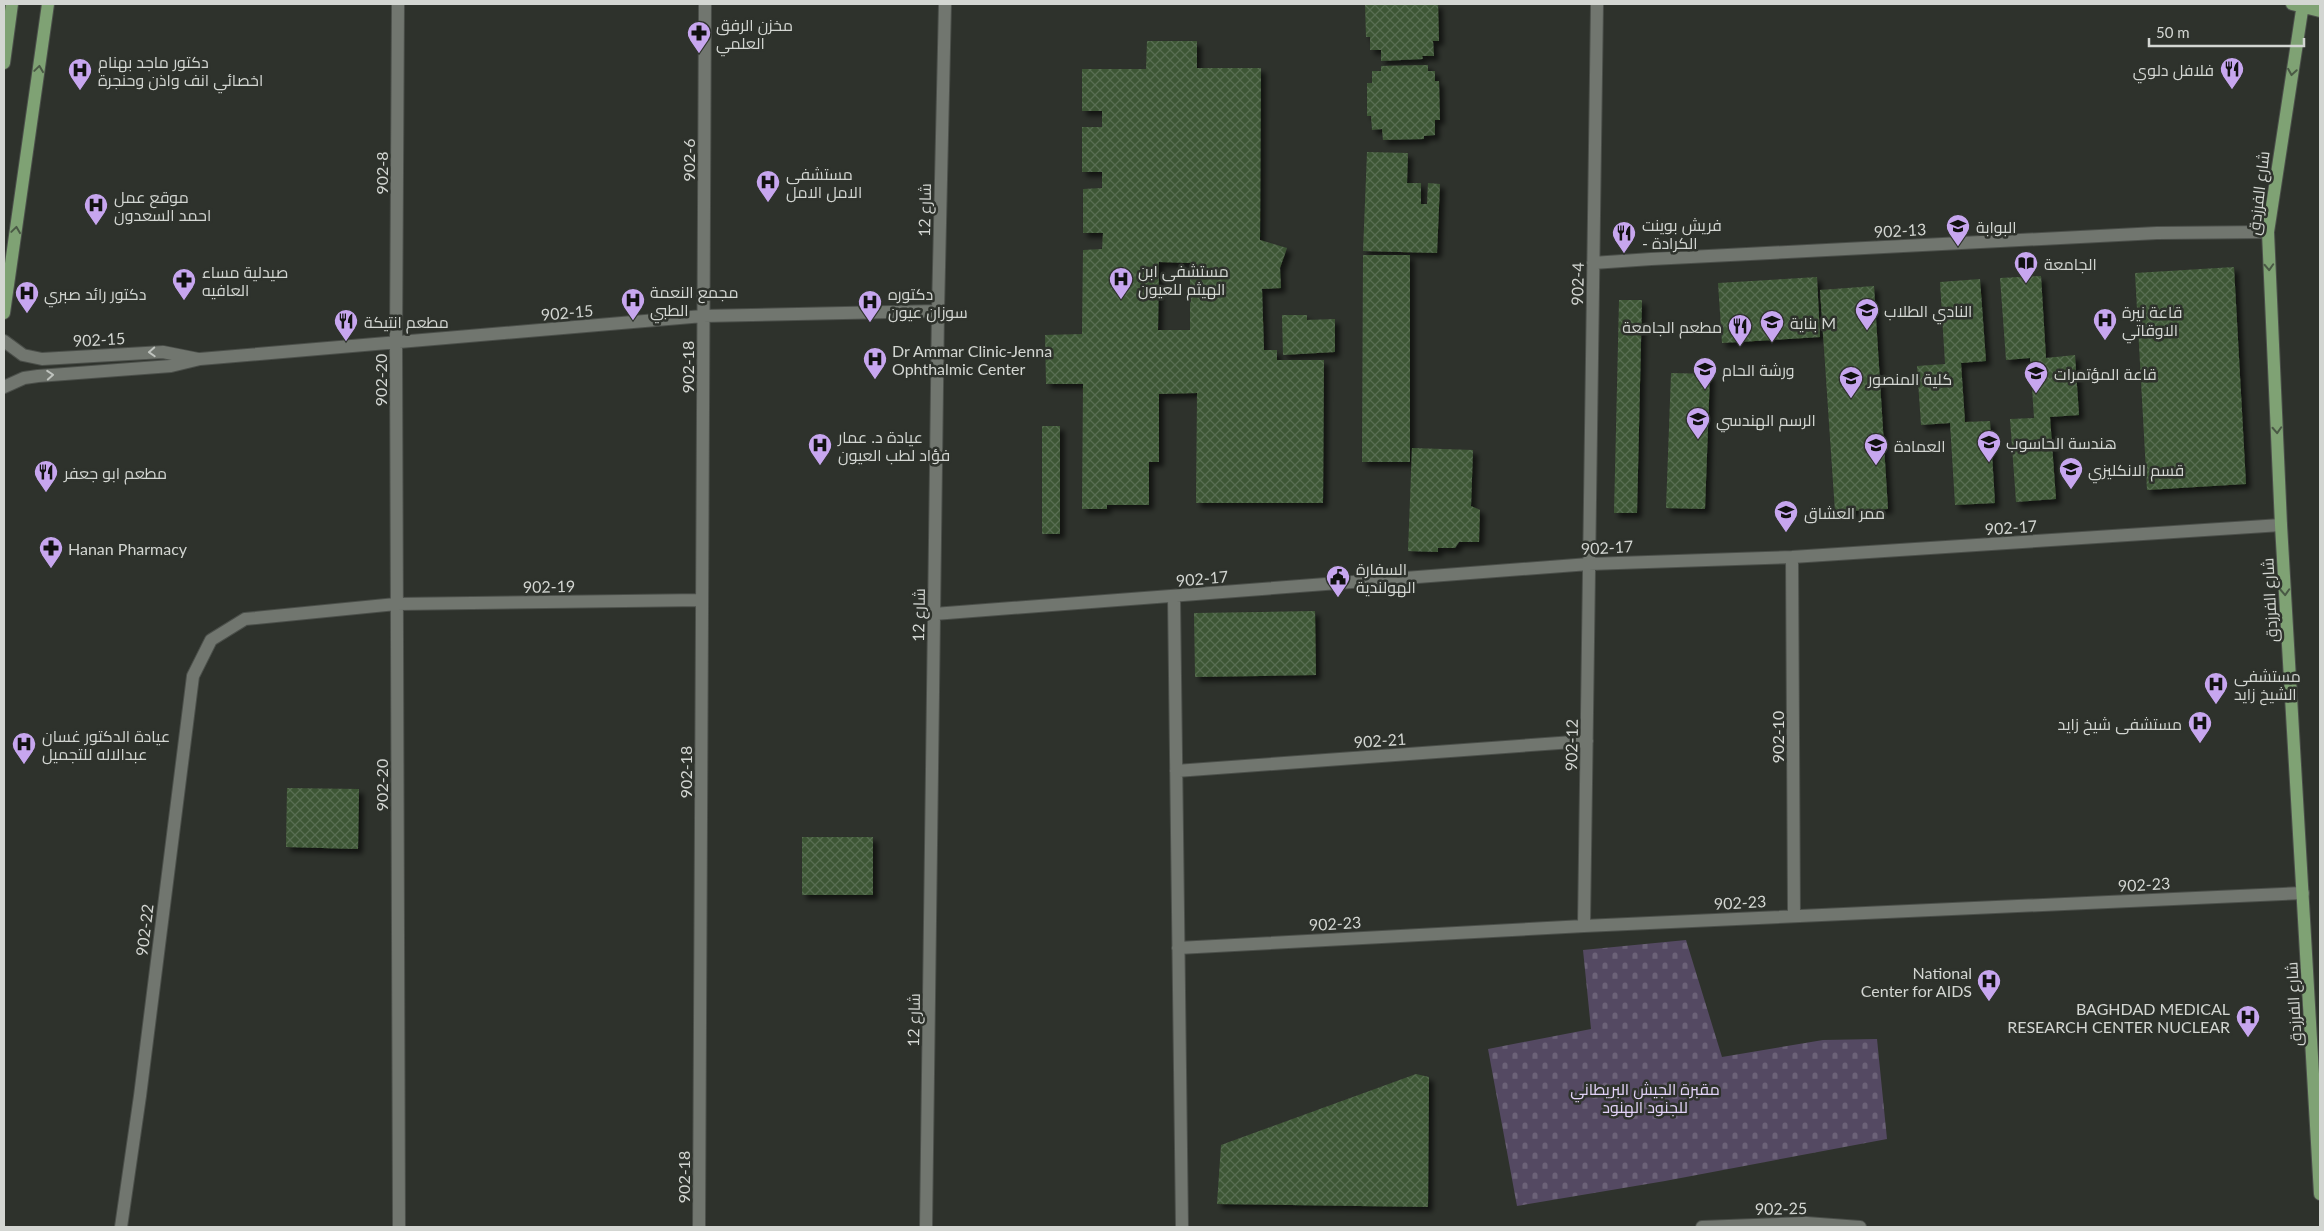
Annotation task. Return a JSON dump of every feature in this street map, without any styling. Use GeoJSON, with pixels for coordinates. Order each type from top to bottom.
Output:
{"type":"FeatureCollection","features":[{"type":"Feature","properties":{"kind":"main road"},"geometry":{"type":"LineString","coordinates":[[4,63],[12,4]]}},
{"type":"Feature","properties":{"kind":"main road"},"geometry":{"type":"LineString","coordinates":[[4,313],[48,4]]}},
{"type":"Feature","properties":{"kind":"main road"},"geometry":{"type":"LineString","coordinates":[[2299,5],[2320,11]]}},
{"type":"Feature","properties":{"kind":"main road","name":"شارع الفرزدق"},"geometry":{"type":"LineString","coordinates":[[2299,5],[2268,232],[2281,526],[2320,1194]]}},
{"type":"Feature","properties":{"kind":"street","name":"902-8"},"geometry":{"type":"LineString","coordinates":[[396,343],[398,4]]}},
{"type":"Feature","properties":{"kind":"street","name":"902-6"},"geometry":{"type":"LineString","coordinates":[[703,316],[705,4]]}},
{"type":"Feature","properties":{"kind":"street","name":"شارع 12"},"geometry":{"type":"LineString","coordinates":[[926,1227],[938,311],[945,4]]}},
{"type":"Feature","properties":{"kind":"street","name":"902-4"},"geometry":{"type":"LineString","coordinates":[[1589,564],[1597,4]]}},
{"type":"Feature","properties":{"kind":"street","name":"902-13"},"geometry":{"type":"LineString","coordinates":[[1593,263],[2157,233],[2268,232]]}},
{"type":"Feature","properties":{"kind":"street","name":"902-15"},"geometry":{"type":"LineString","coordinates":[[4,387],[31,376],[171,366],[200,359],[703,316],[938,311]]}},
{"type":"Feature","properties":{"kind":"street","name":"902-18"},"geometry":{"type":"LineString","coordinates":[[698,1227],[703,316]]}},
{"type":"Feature","properties":{"kind":"street","name":"902-15"},"geometry":{"type":"LineString","coordinates":[[4,341],[23,355],[36,358],[164,352],[200,359]]}},
{"type":"Feature","properties":{"kind":"street","name":"902-20"},"geometry":{"type":"LineString","coordinates":[[396,343],[399,1227]]}},
{"type":"Feature","properties":{"kind":"street","name":"902-17"},"geometry":{"type":"LineString","coordinates":[[934,614],[1589,564],[1792,557],[2281,526]]}},
{"type":"Feature","properties":{"kind":"street","name":"902-10"},"geometry":{"type":"LineString","coordinates":[[1792,557],[1794,916]]}},
{"type":"Feature","properties":{"kind":"street","name":"902-12"},"geometry":{"type":"LineString","coordinates":[[1584,926],[1589,564]]}},
{"type":"Feature","properties":{"kind":"street"},"geometry":{"type":"LineString","coordinates":[[1174,597],[1182,1227]]}},
{"type":"Feature","properties":{"kind":"street","name":"902-19"},"geometry":{"type":"LineString","coordinates":[[211,640],[246,619],[396,604],[702,600]]}},
{"type":"Feature","properties":{"kind":"street","name":"902-22"},"geometry":{"type":"LineString","coordinates":[[121,1227],[140,1096],[193,676],[211,640]]}},
{"type":"Feature","properties":{"kind":"street","name":"902-21"},"geometry":{"type":"LineString","coordinates":[[1176,771],[1587,741]]}},
{"type":"Feature","properties":{"kind":"street","name":"902-23"},"geometry":{"type":"LineString","coordinates":[[1178,948],[1584,926],[2303,893]]}},
{"type":"Feature","properties":{"kind":"street","name":"902-25"},"geometry":{"type":"LineString","coordinates":[[1702,1227],[1806,1223],[1860,1227]]}},
{"type":"Feature","properties":{"kind":"green space","name":"مقبرة الجيش البريطاني للجنود الهنود"},"geometry":{"type":"Polygon","coordinates":[[[1686,940],[1722,1057],[1823,1040],[1877,1039],[1887,1139],[1665,1181],[1517,1206],[1488,1049],[1591,1029],[1583,950],[1686,940]]]}},
{"type":"Feature","properties":{"kind":"building"},"geometry":{"type":"Polygon","coordinates":[[[1365,4],[1438,4],[1439,41],[1433,41],[1434,56],[1422,56],[1423,59],[1381,61],[1381,50],[1370,50],[1370,37],[1366,37],[1365,4]]]}},
{"type":"Feature","properties":{"kind":"building","name":"مستشفى ابن الهيثم للعيون"},"geometry":{"type":"Polygon","coordinates":[[[1147,41],[1197,41],[1197,68],[1261,68],[1260,240],[1287,248],[1280,268],[1281,288],[1262,289],[1264,350],[1277,350],[1277,360],[1324,360],[1323,503],[1196,503],[1197,393],[1159,394],[1159,462],[1149,462],[1149,505],[1107,505],[1107,509],[1082,509],[1083,384],[1046,384],[1045,335],[1082,334],[1083,250],[1102,249],[1103,233],[1083,233],[1083,189],[1102,188],[1102,172],[1082,172],[1082,127],[1102,127],[1102,111],[1082,111],[1082,69],[1146,69],[1147,41]],[[1159,262],[1158,330],[1190,330],[1190,263],[1159,262]]]}},
{"type":"Feature","properties":{"kind":"building"},"geometry":{"type":"Polygon","coordinates":[[[1428,65],[1428,71],[1435,71],[1435,81],[1439,81],[1440,120],[1435,120],[1435,135],[1424,136],[1424,139],[1383,140],[1382,129],[1372,130],[1371,116],[1367,116],[1367,83],[1372,83],[1372,71],[1381,71],[1381,66],[1428,65]]]}},
{"type":"Feature","properties":{"kind":"building"},"geometry":{"type":"Polygon","coordinates":[[[1367,152],[1408,153],[1407,183],[1421,183],[1421,204],[1427,204],[1428,183],[1440,184],[1437,253],[1363,251],[1367,152]]]}},
{"type":"Feature","properties":{"kind":"building"},"geometry":{"type":"Polygon","coordinates":[[[1363,255],[1410,255],[1410,462],[1362,462],[1363,255]]]}},
{"type":"Feature","properties":{"kind":"building"},"geometry":{"type":"Polygon","coordinates":[[[2234,267],[2246,484],[2147,490],[2135,273],[2234,267]]]}},
{"type":"Feature","properties":{"kind":"building"},"geometry":{"type":"Polygon","coordinates":[[[2041,276],[2046,358],[2075,355],[2079,415],[2050,417],[2056,499],[2016,502],[2010,419],[2034,418],[2030,358],[2006,360],[2000,278],[2041,276]]]}},
{"type":"Feature","properties":{"kind":"building"},"geometry":{"type":"Polygon","coordinates":[[[1817,277],[1820,337],[1722,343],[1718,283],[1817,277]]]}},
{"type":"Feature","properties":{"kind":"building"},"geometry":{"type":"Polygon","coordinates":[[[1980,279],[1986,361],[1961,363],[1965,422],[1990,421],[1995,503],[1955,505],[1950,423],[1921,425],[1917,366],[1945,364],[1940,282],[1980,279]]]}},
{"type":"Feature","properties":{"kind":"building"},"geometry":{"type":"Polygon","coordinates":[[[1874,286],[1888,509],[1835,512],[1820,290],[1874,286]]]}},
{"type":"Feature","properties":{"kind":"building"},"geometry":{"type":"Polygon","coordinates":[[[1619,300],[1642,300],[1637,513],[1614,513],[1619,300]]]}},
{"type":"Feature","properties":{"kind":"building"},"geometry":{"type":"Polygon","coordinates":[[[1282,315],[1307,315],[1307,320],[1335,319],[1335,352],[1283,355],[1282,315]]]}},
{"type":"Feature","properties":{"kind":"building"},"geometry":{"type":"Polygon","coordinates":[[[1671,373],[1710,374],[1705,509],[1666,508],[1671,373]]]}},
{"type":"Feature","properties":{"kind":"building"},"geometry":{"type":"Polygon","coordinates":[[[1042,426],[1060,426],[1060,534],[1042,534],[1042,426]]]}},
{"type":"Feature","properties":{"kind":"building"},"geometry":{"type":"Polygon","coordinates":[[[1412,448],[1473,450],[1471,506],[1480,510],[1479,542],[1459,542],[1455,548],[1438,548],[1438,552],[1408,551],[1412,448]]]}},
{"type":"Feature","properties":{"kind":"building"},"geometry":{"type":"Polygon","coordinates":[[[1315,611],[1316,675],[1195,677],[1194,613],[1315,611]]]}},
{"type":"Feature","properties":{"kind":"building"},"geometry":{"type":"Polygon","coordinates":[[[287,788],[359,789],[358,849],[286,847],[287,788]]]}},
{"type":"Feature","properties":{"kind":"building"},"geometry":{"type":"Polygon","coordinates":[[[802,837],[873,837],[873,895],[802,895],[802,837]]]}},
{"type":"Feature","properties":{"kind":"building"},"geometry":{"type":"Polygon","coordinates":[[[1416,1074],[1429,1077],[1428,1207],[1217,1204],[1221,1145],[1416,1074]]]}},
{"type":"Feature","properties":{"kind":"place","name":"مخزن الرفق العلمي"},"geometry":{"type":"Point","coordinates":[699,54]}},
{"type":"Feature","properties":{"kind":"place","name":"فلافل دلوي"},"geometry":{"type":"Point","coordinates":[2232,90]}},
{"type":"Feature","properties":{"kind":"place","name":"دكتور ماجد بهنام اخصائي انف واذن وحنجرة"},"geometry":{"type":"Point","coordinates":[80,91]}},
{"type":"Feature","properties":{"kind":"place","name":"مستشفى الامل الامل"},"geometry":{"type":"Point","coordinates":[768,203]}},
{"type":"Feature","properties":{"kind":"place","name":"موقع عمل احمد السعدون"},"geometry":{"type":"Point","coordinates":[96,226]}},
{"type":"Feature","properties":{"kind":"place","name":"البوابة"},"geometry":{"type":"Point","coordinates":[1958,247]}},
{"type":"Feature","properties":{"kind":"place","name":"فريش بوينت - الكرادة"},"geometry":{"type":"Point","coordinates":[1624,254]}},
{"type":"Feature","properties":{"kind":"place","name":"الجامعة"},"geometry":{"type":"Point","coordinates":[2026,284]}},
{"type":"Feature","properties":{"kind":"place","name":"مستشفى ابن الهيثم للعيون"},"geometry":{"type":"Point","coordinates":[1121,300]}},
{"type":"Feature","properties":{"kind":"place","name":"صيدلية مساء العافيه"},"geometry":{"type":"Point","coordinates":[184,301]}},
{"type":"Feature","properties":{"kind":"place","name":"دكتور رائد صبري"},"geometry":{"type":"Point","coordinates":[27,314]}},
{"type":"Feature","properties":{"kind":"place","name":"مجمع النعمة الطبي"},"geometry":{"type":"Point","coordinates":[633,321]}},
{"type":"Feature","properties":{"kind":"place","name":"دكتوره سوزان عيون"},"geometry":{"type":"Point","coordinates":[870,323]}},
{"type":"Feature","properties":{"kind":"place","name":"النادي الطلاب"},"geometry":{"type":"Point","coordinates":[1867,331]}},
{"type":"Feature","properties":{"kind":"place","name":"قاعة نيرة الاوقاتي"},"geometry":{"type":"Point","coordinates":[2105,341]}},
{"type":"Feature","properties":{"kind":"place","name":"مطعم انتيكة"},"geometry":{"type":"Point","coordinates":[346,342]}},
{"type":"Feature","properties":{"kind":"place","name":"بناية M"},"geometry":{"type":"Point","coordinates":[1772,343]}},
{"type":"Feature","properties":{"kind":"place","name":"مطعم الجامعة"},"geometry":{"type":"Point","coordinates":[1740,347]}},
{"type":"Feature","properties":{"kind":"place","name":"Dr Ammar Clinic-Jenna Ophthalmic Center"},"geometry":{"type":"Point","coordinates":[875,380]}},
{"type":"Feature","properties":{"kind":"place","name":"ورشة الحام"},"geometry":{"type":"Point","coordinates":[1705,390]}},
{"type":"Feature","properties":{"kind":"place","name":"قاعة المؤتمرات"},"geometry":{"type":"Point","coordinates":[2036,394]}},
{"type":"Feature","properties":{"kind":"place","name":"كلية المنصور"},"geometry":{"type":"Point","coordinates":[1851,399]}},
{"type":"Feature","properties":{"kind":"place","name":"الرسم الهندسي"},"geometry":{"type":"Point","coordinates":[1698,440]}},
{"type":"Feature","properties":{"kind":"place","name":"هندسة الحاسوب"},"geometry":{"type":"Point","coordinates":[1989,463]}},
{"type":"Feature","properties":{"kind":"place","name":"عيادة د. عمار فؤاد لطب العيون"},"geometry":{"type":"Point","coordinates":[820,466]}},
{"type":"Feature","properties":{"kind":"place","name":"العمادة"},"geometry":{"type":"Point","coordinates":[1876,466]}},
{"type":"Feature","properties":{"kind":"place","name":"قسم الانكليزي"},"geometry":{"type":"Point","coordinates":[2071,490]}},
{"type":"Feature","properties":{"kind":"place","name":"مطعم ابو جعفر"},"geometry":{"type":"Point","coordinates":[46,493]}},
{"type":"Feature","properties":{"kind":"place","name":"ممر العشاق"},"geometry":{"type":"Point","coordinates":[1786,533]}},
{"type":"Feature","properties":{"kind":"place","name":"Hanan Pharmacy"},"geometry":{"type":"Point","coordinates":[51,569]}},
{"type":"Feature","properties":{"kind":"place","name":"السفارة الهولندية"},"geometry":{"type":"Point","coordinates":[1338,598]}},
{"type":"Feature","properties":{"kind":"place","name":"مستشفى الشيخ زايد"},"geometry":{"type":"Point","coordinates":[2216,705]}},
{"type":"Feature","properties":{"kind":"place","name":"مستشفى شيخ زايد"},"geometry":{"type":"Point","coordinates":[2200,744]}},
{"type":"Feature","properties":{"kind":"place","name":"عيادة الدكتور غسان عبدالاله للتجميل"},"geometry":{"type":"Point","coordinates":[24,765]}},
{"type":"Feature","properties":{"kind":"place","name":"National Center for AIDS"},"geometry":{"type":"Point","coordinates":[1989,1002]}},
{"type":"Feature","properties":{"kind":"place","name":"BAGHDAD MEDICAL RESEARCH CENTER NUCLEAR"},"geometry":{"type":"Point","coordinates":[2248,1038]}}]}
